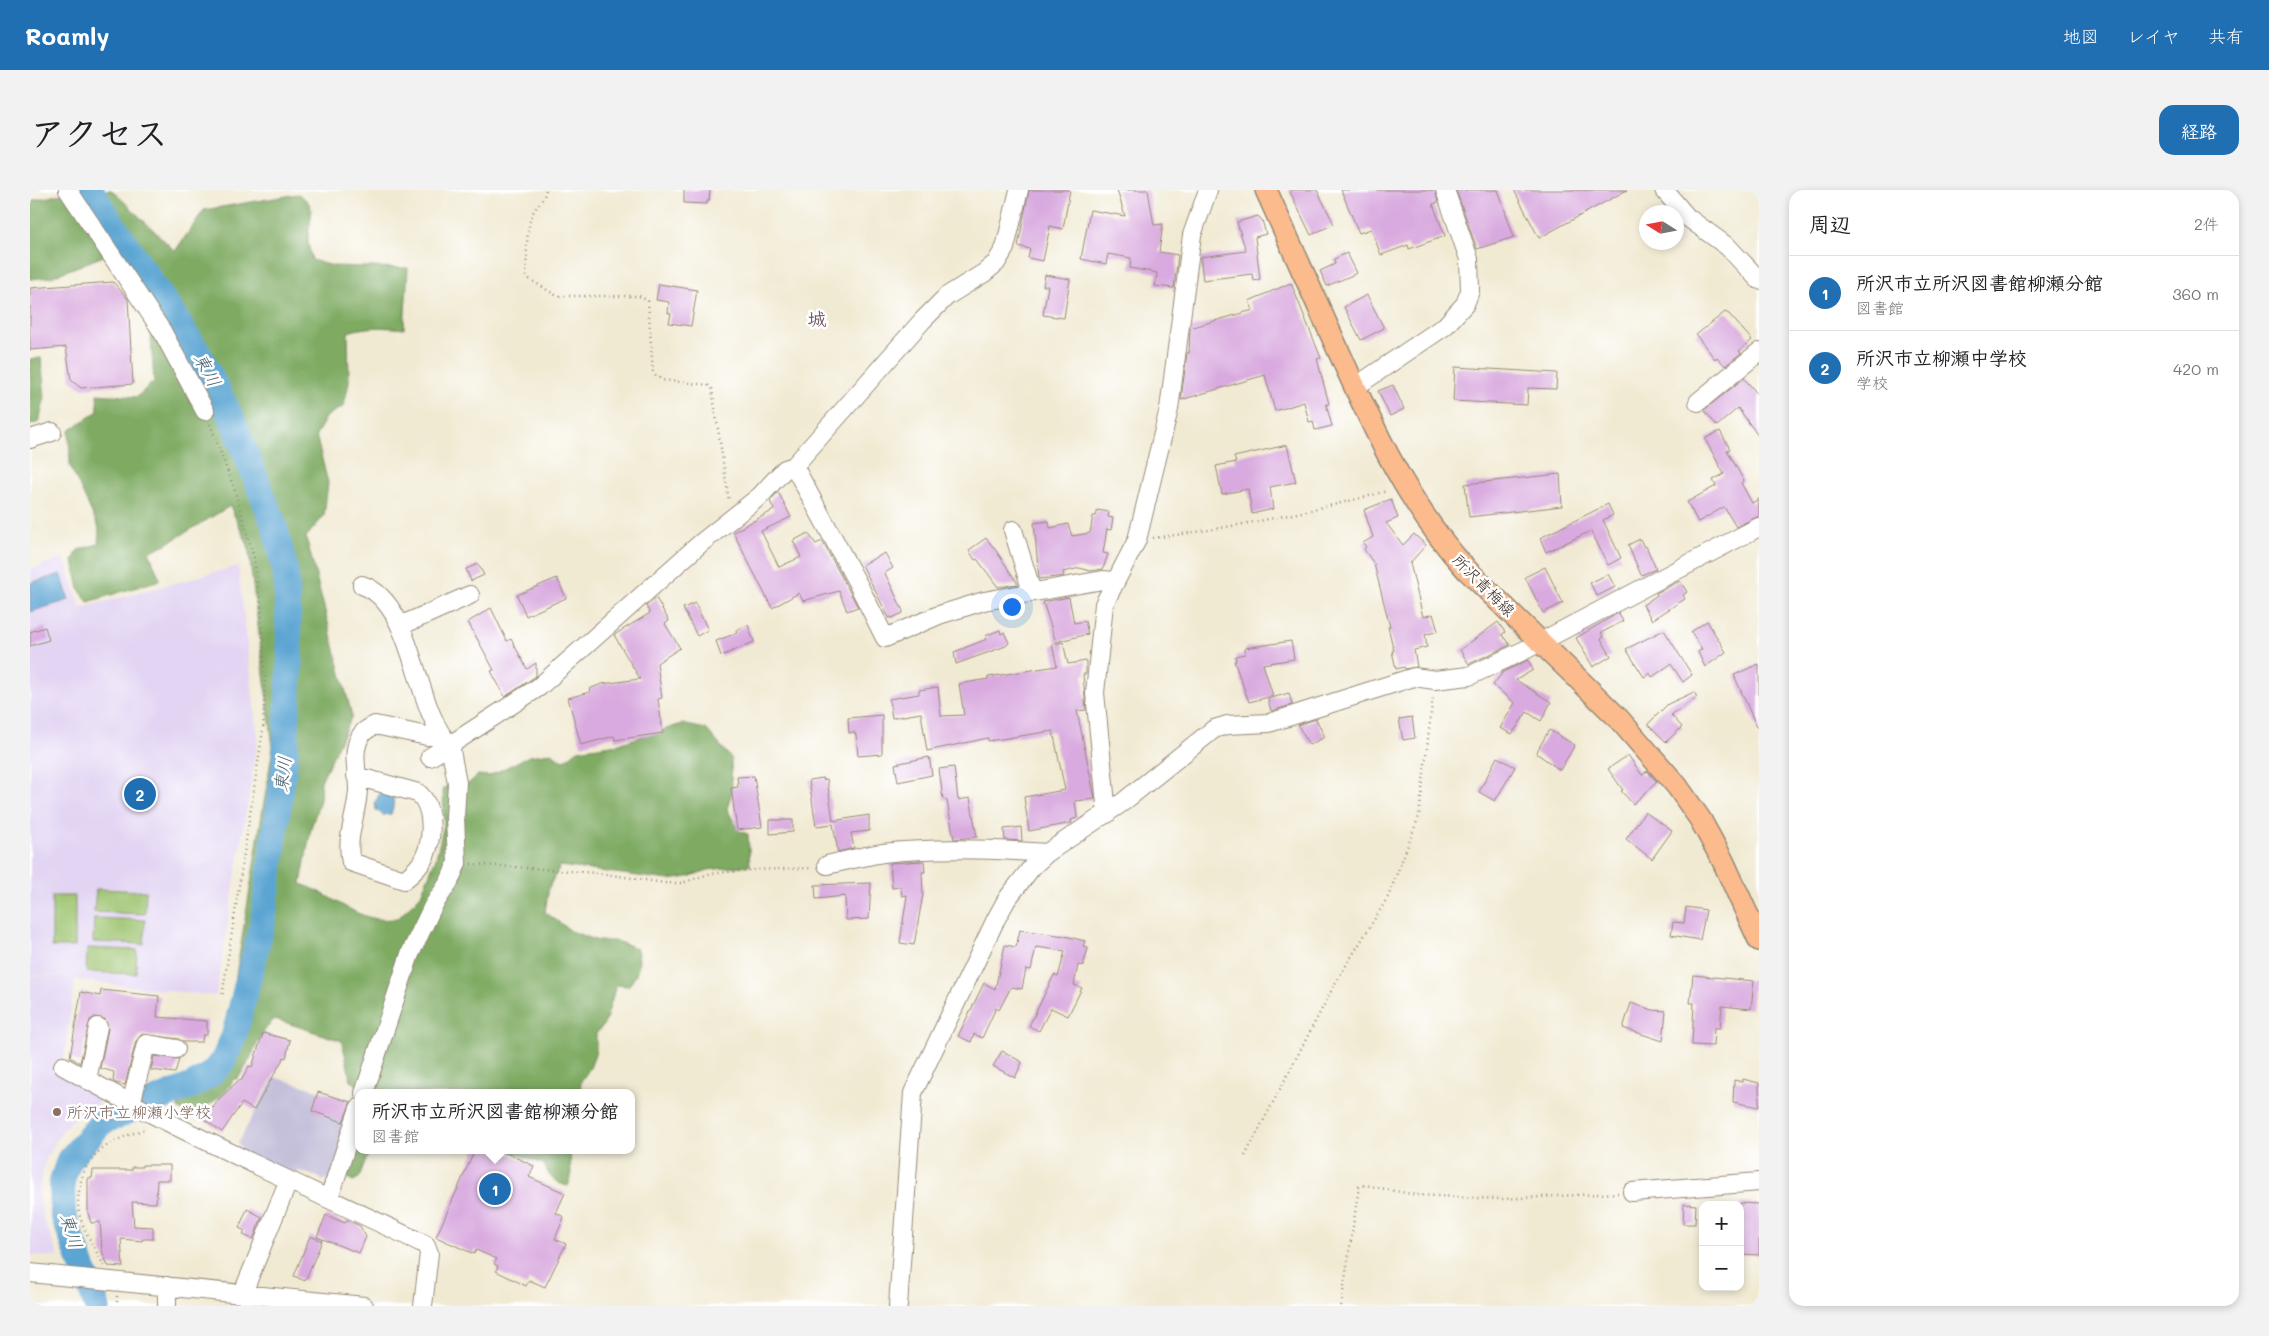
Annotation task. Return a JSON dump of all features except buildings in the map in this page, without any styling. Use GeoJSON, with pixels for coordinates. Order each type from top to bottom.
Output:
{"type":"FeatureCollection","features":[{"type":"Feature","properties":{"kind":"main road","name":"所沢青梅線"},"geometry":{"type":"LineString","coordinates":[[1266,190],[1355,387],[1404,486],[1446,547],[1618,718],[1677,786],[1700,819],[1723,860],[1759,940]]}},
{"type":"Feature","properties":{"kind":"street"},"geometry":{"type":"LineString","coordinates":[[68,190],[162,332],[205,411]]}},
{"type":"Feature","properties":{"kind":"street"},"geometry":{"type":"LineString","coordinates":[[430,757],[445,741],[539,687],[633,602],[760,496],[785,470],[794,466],[922,321],[947,296],[984,273],[996,263],[1005,248],[1019,190]]}},
{"type":"Feature","properties":{"kind":"street"},"geometry":{"type":"LineString","coordinates":[[1107,814],[1094,693],[1104,604],[1114,581],[1137,540],[1169,409],[1192,235],[1208,190]]}},
{"type":"Feature","properties":{"kind":"street"},"geometry":{"type":"LineString","coordinates":[[1355,387],[1445,326],[1465,304],[1470,291],[1469,259],[1445,190]]}},
{"type":"Feature","properties":{"kind":"street"},"geometry":{"type":"LineString","coordinates":[[1664,190],[1687,217],[1728,247],[1759,280]]}},
{"type":"Feature","properties":{"kind":"street"},"geometry":{"type":"LineString","coordinates":[[1698,402],[1759,352]]}},
{"type":"Feature","properties":{"kind":"street"},"geometry":{"type":"LineString","coordinates":[[30,439],[52,432]]}},
{"type":"Feature","properties":{"kind":"street"},"geometry":{"type":"LineString","coordinates":[[794,466],[858,584],[884,638],[948,612],[984,601],[1103,580],[1114,581]]}},
{"type":"Feature","properties":{"kind":"street"},"geometry":{"type":"LineString","coordinates":[[898,1306],[913,1093],[1004,906],[1032,867],[1047,853],[1107,814],[1214,729],[1227,725],[1269,722],[1414,677],[1435,680],[1468,676],[1759,526]]}},
{"type":"Feature","properties":{"kind":"street"},"geometry":{"type":"LineString","coordinates":[[1013,530],[1032,592]]}},
{"type":"Feature","properties":{"kind":"street"},"geometry":{"type":"LineString","coordinates":[[362,585],[368,587],[383,599],[400,626],[445,741],[458,783],[455,817],[457,863],[449,882],[433,906],[410,954],[365,1089]]}},
{"type":"Feature","properties":{"kind":"street"},"geometry":{"type":"LineString","coordinates":[[400,626],[470,594]]}},
{"type":"Feature","properties":{"kind":"street"},"geometry":{"type":"LineString","coordinates":[[356,776],[418,793],[426,798],[430,815],[429,838],[425,856],[415,872],[404,880],[351,862],[348,852],[358,790],[356,776],[354,762],[356,750],[360,737],[367,728],[374,725],[445,741]]}},
{"type":"Feature","properties":{"kind":"street"},"geometry":{"type":"LineString","coordinates":[[827,865],[881,854],[918,850],[966,849],[1047,853]]}},
{"type":"Feature","properties":{"kind":"street"},"geometry":{"type":"LineString","coordinates":[[87,1080],[98,1027]]}},
{"type":"Feature","properties":{"kind":"street"},"geometry":{"type":"LineString","coordinates":[[131,1104],[146,1044],[176,1049]]}},
{"type":"Feature","properties":{"kind":"street"},"geometry":{"type":"LineString","coordinates":[[63,1066],[164,1121],[288,1182],[329,1198],[426,1245],[429,1253],[423,1306]]}},
{"type":"Feature","properties":{"kind":"street"},"geometry":{"type":"LineString","coordinates":[[329,1198],[355,1120]]}},
{"type":"Feature","properties":{"kind":"street"},"geometry":{"type":"LineString","coordinates":[[242,1295],[288,1182]]}},
{"type":"Feature","properties":{"kind":"street"},"geometry":{"type":"LineString","coordinates":[[1632,1192],[1759,1182]]}},
{"type":"Feature","properties":{"kind":"street"},"geometry":{"type":"LineString","coordinates":[[30,1273],[167,1286],[242,1295],[285,1303],[364,1306]]}},
{"type":"Feature","properties":{"kind":"street"},"geometry":{"type":"LineString","coordinates":[[167,1286],[167,1306]]}},
{"type":"Feature","properties":{"kind":"path"},"geometry":{"type":"LineString","coordinates":[[546,190],[542,203],[533,210],[530,221],[526,277],[557,296],[639,296],[648,301],[653,373],[662,380],[708,385],[712,389],[728,496],[733,517]]}},
{"type":"Feature","properties":{"kind":"path"},"geometry":{"type":"LineString","coordinates":[[205,411],[233,485],[254,558],[261,607],[265,681],[263,730],[222,997]]}},
{"type":"Feature","properties":{"kind":"path"},"geometry":{"type":"LineString","coordinates":[[1137,540],[1210,531],[1329,507],[1404,486]]}},
{"type":"Feature","properties":{"kind":"path"},"geometry":{"type":"LineString","coordinates":[[1245,1156],[1336,982],[1388,897],[1419,816],[1435,680]]}},
{"type":"Feature","properties":{"kind":"path"},"geometry":{"type":"LineString","coordinates":[[457,863],[598,873],[665,884],[682,882],[709,874],[750,870],[805,869],[827,865]]}},
{"type":"Feature","properties":{"kind":"path"},"geometry":{"type":"LineString","coordinates":[[105,1280],[80,1216],[78,1197],[81,1176],[92,1156],[109,1142],[164,1121]]}},
{"type":"Feature","properties":{"kind":"path"},"geometry":{"type":"LineString","coordinates":[[1341,1306],[1359,1187],[1365,1185],[1416,1196],[1501,1199],[1632,1192]]}},
{"type":"Feature","properties":{"kind":"shaded area"},"geometry":{"type":"Polygon","coordinates":[[[64,558],[81,608],[238,566],[258,739],[216,996],[75,980],[63,1066],[107,1097],[75,1117],[62,1131],[46,1159],[38,1193],[43,1217],[59,1257],[30,1255],[30,976],[76,976],[30,975],[30,569],[64,558]]]}},
{"type":"Feature","properties":{"kind":"shaded area"},"geometry":{"type":"Polygon","coordinates":[[[274,1077],[355,1101],[355,1108],[331,1177],[323,1181],[318,1177],[299,1171],[297,1173],[286,1173],[241,1152],[238,1143],[274,1077]]]}},
{"type":"Feature","properties":{"kind":"green space"},"geometry":{"type":"Polygon","coordinates":[[[80,190],[112,190],[175,251],[204,210],[298,194],[309,203],[311,209],[308,245],[312,260],[333,266],[408,268],[404,329],[376,327],[348,332],[349,382],[344,406],[327,416],[316,435],[328,483],[324,516],[306,537],[352,716],[321,781],[320,800],[311,828],[301,884],[367,917],[397,919],[421,895],[436,858],[444,824],[443,788],[468,784],[478,775],[489,776],[529,756],[551,753],[564,761],[578,750],[618,744],[682,724],[706,729],[731,758],[732,791],[727,809],[739,831],[748,834],[750,865],[708,870],[688,877],[669,880],[560,866],[549,887],[545,912],[571,931],[598,941],[616,941],[636,948],[639,958],[637,973],[628,986],[616,985],[605,1023],[596,1034],[596,1052],[590,1068],[581,1081],[580,1089],[363,1089],[351,1081],[342,1041],[275,1019],[263,1032],[243,1072],[237,1079],[233,1079],[231,1085],[221,1096],[189,1115],[178,1108],[180,1094],[191,1080],[207,1068],[219,1055],[235,981],[273,747],[248,545],[230,506],[168,543],[149,552],[160,580],[88,602],[79,589],[73,561],[78,550],[98,544],[99,528],[70,466],[69,431],[98,411],[97,394],[137,397],[154,381],[150,324],[106,255],[51,277],[30,279],[30,201],[80,190]]]}},
{"type":"Feature","properties":{"kind":"green space"},"geometry":{"type":"Polygon","coordinates":[[[41,358],[45,397],[39,422],[30,425],[30,359],[41,358]]]}},
{"type":"Feature","properties":{"kind":"green space"},"geometry":{"type":"Polygon","coordinates":[[[96,889],[146,891],[145,914],[94,912],[96,889]]]}},
{"type":"Feature","properties":{"kind":"green space"},"geometry":{"type":"Polygon","coordinates":[[[52,896],[75,896],[75,947],[52,947],[52,896]]]}},
{"type":"Feature","properties":{"kind":"green space"},"geometry":{"type":"Polygon","coordinates":[[[94,918],[145,920],[144,944],[93,942],[94,918]]]}},
{"type":"Feature","properties":{"kind":"green space"},"geometry":{"type":"Polygon","coordinates":[[[87,948],[137,950],[136,974],[86,972],[87,948]]]}},
{"type":"Feature","properties":{"kind":"green space"},"geometry":{"type":"Polygon","coordinates":[[[355,1133],[355,1154],[368,1154],[359,1178],[353,1181],[342,1175],[355,1133]]]}},
{"type":"Feature","properties":{"kind":"green space"},"geometry":{"type":"Polygon","coordinates":[[[518,1154],[570,1154],[571,1177],[568,1186],[553,1179],[544,1164],[518,1154]]]}},
{"type":"Feature","properties":{"kind":"water"},"geometry":{"type":"Polygon","coordinates":[[[61,574],[69,600],[30,612],[30,583],[61,574]]]}},
{"type":"Feature","properties":{"kind":"water"},"geometry":{"type":"Polygon","coordinates":[[[387,790],[392,795],[394,801],[393,808],[391,814],[383,815],[376,810],[375,802],[381,792],[387,790]]]}},
{"type":"Feature","properties":{"kind":"waterway","name":"東川"},"geometry":{"type":"LineString","coordinates":[[90,190],[199,354],[232,419],[275,527],[286,574],[290,661],[285,759],[263,921],[234,1036],[222,1063],[208,1076],[193,1085],[102,1122],[69,1160],[62,1181],[63,1214],[97,1306]]}},
{"type":"Feature","properties":{"kind":"place","name":"所沢市立柳瀬中学校"},"geometry":{"type":"Point","coordinates":[140,794]}},
{"type":"Feature","properties":{"kind":"place","name":"所沢市立柳瀬小学校"},"geometry":{"type":"Point","coordinates":[57,1112]}},
{"type":"Feature","properties":{"kind":"place","name":"所沢市立所沢図書館柳瀬分館"},"geometry":{"type":"Point","coordinates":[495,1189]}},
{"type":"Feature","properties":{"kind":"district","name":"城"},"geometry":{"type":"Point","coordinates":[817,319]}}]}
